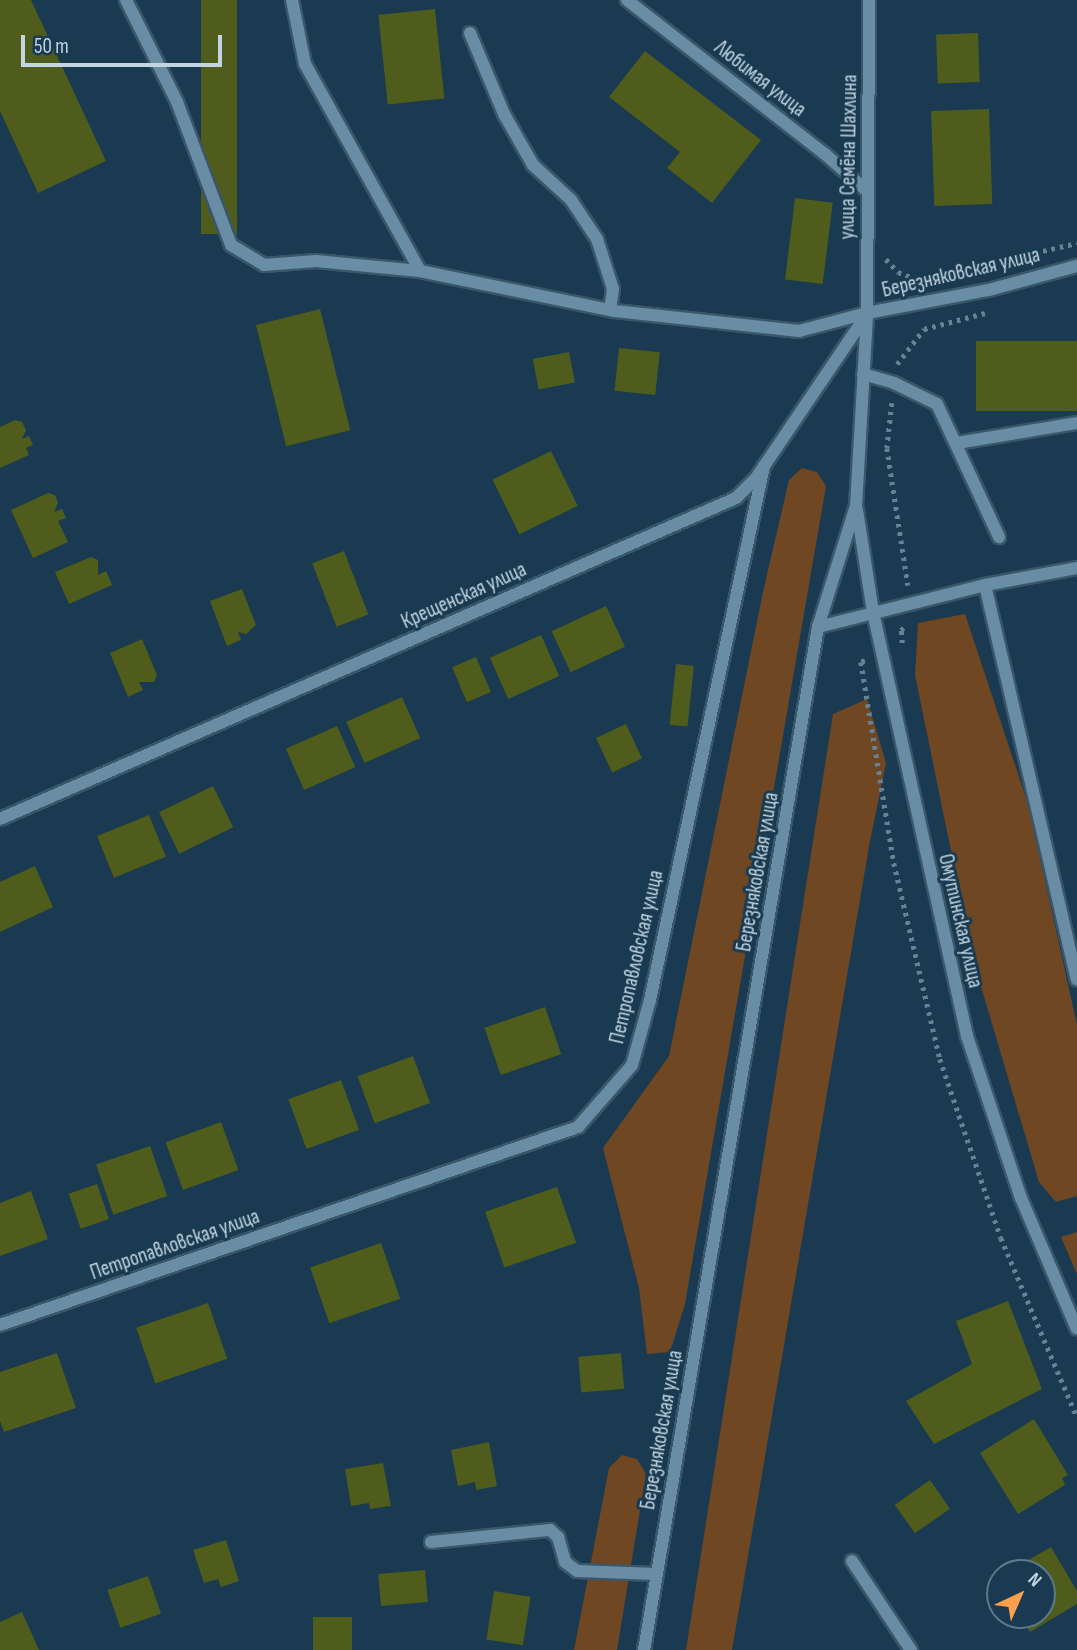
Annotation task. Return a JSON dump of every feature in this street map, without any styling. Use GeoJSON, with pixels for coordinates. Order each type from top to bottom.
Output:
{"type":"FeatureCollection","features":[{"type":"Feature","properties":{"kind":"street"},"geometry":{"type":"LineString","coordinates":[[126,0],[177,102],[231,245],[264,265],[316,261],[420,271],[610,310],[799,331],[867,313]]}},
{"type":"Feature","properties":{"kind":"street"},"geometry":{"type":"LineString","coordinates":[[292,0],[305,64],[420,271]]}},
{"type":"Feature","properties":{"kind":"street","name":"Любимая улица"},"geometry":{"type":"LineString","coordinates":[[627,0],[825,154],[867,191]]}},
{"type":"Feature","properties":{"kind":"street","name":"улица Семёна Шахлина"},"geometry":{"type":"LineString","coordinates":[[867,313],[869,0]]}},
{"type":"Feature","properties":{"kind":"street"},"geometry":{"type":"LineString","coordinates":[[470,33],[503,114],[533,165],[570,201],[597,239],[613,289],[610,310]]}},
{"type":"Feature","properties":{"kind":"street","name":"Березняковская улица"},"geometry":{"type":"LineString","coordinates":[[644,1650],[818,627],[856,506],[867,313],[989,290],[1077,266]]}},
{"type":"Feature","properties":{"kind":"street","name":"Крещенская улица"},"geometry":{"type":"LineString","coordinates":[[0,819],[736,498],[764,467],[867,313]]}},
{"type":"Feature","properties":{"kind":"street"},"geometry":{"type":"LineString","coordinates":[[863,374],[894,383],[937,404],[999,537]]}},
{"type":"Feature","properties":{"kind":"street"},"geometry":{"type":"LineString","coordinates":[[957,443],[1077,424]]}},
{"type":"Feature","properties":{"kind":"street","name":"Петропавловская улица"},"geometry":{"type":"LineString","coordinates":[[0,1325],[578,1127],[632,1065],[650,1000],[764,467]]}},
{"type":"Feature","properties":{"kind":"street","name":"Омутинская улица"},"geometry":{"type":"LineString","coordinates":[[856,506],[873,612],[967,1036],[1021,1198],[1077,1329]]}},
{"type":"Feature","properties":{"kind":"street"},"geometry":{"type":"LineString","coordinates":[[818,627],[985,585],[1077,568]]}},
{"type":"Feature","properties":{"kind":"street"},"geometry":{"type":"LineString","coordinates":[[985,585],[1077,979]]}},
{"type":"Feature","properties":{"kind":"street"},"geometry":{"type":"LineString","coordinates":[[432,1542],[550,1530],[558,1537],[565,1562],[577,1571],[656,1574]]}},
{"type":"Feature","properties":{"kind":"street"},"geometry":{"type":"LineString","coordinates":[[852,1561],[911,1650]]}},
{"type":"Feature","properties":{"kind":"path"},"geometry":{"type":"LineString","coordinates":[[919,280],[1077,243]]}},
{"type":"Feature","properties":{"kind":"shaded area"},"geometry":{"type":"Polygon","coordinates":[[[802,468],[817,472],[826,486],[685,1304],[670,1352],[647,1354],[639,1288],[603,1148],[669,1056],[763,592],[789,480],[802,468]]]}},
{"type":"Feature","properties":{"kind":"shaded area"},"geometry":{"type":"Polygon","coordinates":[[[965,614],[1028,804],[1077,1025],[1077,1196],[1056,1202],[1039,1182],[974,963],[915,675],[918,623],[965,614]]]}},
{"type":"Feature","properties":{"kind":"shaded area"},"geometry":{"type":"Polygon","coordinates":[[[867,699],[886,763],[870,841],[732,1650],[686,1650],[833,714],[867,699]]]}},
{"type":"Feature","properties":{"kind":"shaded area"},"geometry":{"type":"Polygon","coordinates":[[[1077,1232],[1077,1274],[1061,1237],[1077,1232]]]}},
{"type":"Feature","properties":{"kind":"shaded area"},"geometry":{"type":"Polygon","coordinates":[[[622,1455],[637,1459],[646,1474],[617,1650],[574,1650],[609,1468],[622,1455]]]}},
{"type":"Feature","properties":{"kind":"building"},"geometry":{"type":"Polygon","coordinates":[[[0,0],[31,0],[106,161],[38,193],[0,111],[0,0]]]}},
{"type":"Feature","properties":{"kind":"building"},"geometry":{"type":"Polygon","coordinates":[[[201,0],[237,0],[237,234],[201,234],[201,0]]]}},
{"type":"Feature","properties":{"kind":"building"},"geometry":{"type":"Polygon","coordinates":[[[435,9],[444,99],[388,104],[378,15],[435,9]]]}},
{"type":"Feature","properties":{"kind":"building"},"geometry":{"type":"Polygon","coordinates":[[[978,33],[980,82],[938,83],[936,34],[978,33]]]}},
{"type":"Feature","properties":{"kind":"building"},"geometry":{"type":"Polygon","coordinates":[[[645,51],[761,140],[712,203],[667,168],[680,152],[609,97],[645,51]]]}},
{"type":"Feature","properties":{"kind":"building"},"geometry":{"type":"Polygon","coordinates":[[[989,109],[992,204],[934,206],[931,111],[989,109]]]}},
{"type":"Feature","properties":{"kind":"building"},"geometry":{"type":"Polygon","coordinates":[[[795,198],[833,203],[823,284],[785,279],[795,198]]]}},
{"type":"Feature","properties":{"kind":"building"},"geometry":{"type":"Polygon","coordinates":[[[320,309],[350,430],[286,446],[256,325],[320,309]]]}},
{"type":"Feature","properties":{"kind":"building"},"geometry":{"type":"Polygon","coordinates":[[[976,341],[1077,341],[1077,411],[976,411],[976,341]]]}},
{"type":"Feature","properties":{"kind":"building"},"geometry":{"type":"Polygon","coordinates":[[[619,348],[660,352],[655,395],[615,391],[619,348]]]}},
{"type":"Feature","properties":{"kind":"building"},"geometry":{"type":"Polygon","coordinates":[[[569,352],[575,382],[539,389],[533,359],[569,352]]]}},
{"type":"Feature","properties":{"kind":"building"},"geometry":{"type":"Polygon","coordinates":[[[15,420],[22,422],[26,430],[22,439],[29,436],[33,445],[26,448],[29,455],[0,468],[0,427],[15,420]]]}},
{"type":"Feature","properties":{"kind":"building"},"geometry":{"type":"Polygon","coordinates":[[[551,451],[578,506],[519,534],[493,479],[551,451]]]}},
{"type":"Feature","properties":{"kind":"building"},"geometry":{"type":"Polygon","coordinates":[[[48,493],[55,495],[58,503],[54,512],[62,509],[66,518],[58,521],[68,542],[33,558],[11,510],[48,493]]]}},
{"type":"Feature","properties":{"kind":"building"},"geometry":{"type":"Polygon","coordinates":[[[344,551],[368,614],[337,627],[312,563],[344,551]]]}},
{"type":"Feature","properties":{"kind":"building"},"geometry":{"type":"Polygon","coordinates":[[[91,557],[98,560],[98,575],[106,571],[112,585],[69,604],[55,572],[91,557]]]}},
{"type":"Feature","properties":{"kind":"building"},"geometry":{"type":"Polygon","coordinates":[[[242,589],[256,625],[246,634],[238,632],[241,640],[227,646],[210,601],[242,589]]]}},
{"type":"Feature","properties":{"kind":"building"},"geometry":{"type":"Polygon","coordinates":[[[606,606],[625,647],[571,672],[552,631],[606,606]]]}},
{"type":"Feature","properties":{"kind":"building"},"geometry":{"type":"Polygon","coordinates":[[[541,635],[559,676],[508,699],[490,658],[541,635]]]}},
{"type":"Feature","properties":{"kind":"building"},"geometry":{"type":"Polygon","coordinates":[[[142,639],[157,675],[154,682],[139,682],[143,690],[128,697],[110,653],[142,639]]]}},
{"type":"Feature","properties":{"kind":"building"},"geometry":{"type":"Polygon","coordinates":[[[476,657],[491,692],[467,702],[452,667],[476,657]]]}},
{"type":"Feature","properties":{"kind":"building"},"geometry":{"type":"Polygon","coordinates":[[[676,664],[694,666],[688,727],[670,725],[676,664]]]}},
{"type":"Feature","properties":{"kind":"building"},"geometry":{"type":"Polygon","coordinates":[[[402,697],[420,738],[365,763],[346,722],[402,697]]]}},
{"type":"Feature","properties":{"kind":"building"},"geometry":{"type":"Polygon","coordinates":[[[626,724],[642,758],[612,772],[596,738],[626,724]]]}},
{"type":"Feature","properties":{"kind":"building"},"geometry":{"type":"Polygon","coordinates":[[[337,726],[355,767],[304,790],[286,749],[337,726]]]}},
{"type":"Feature","properties":{"kind":"building"},"geometry":{"type":"Polygon","coordinates":[[[213,786],[233,827],[179,854],[159,812],[213,786]]]}},
{"type":"Feature","properties":{"kind":"building"},"geometry":{"type":"Polygon","coordinates":[[[149,815],[166,857],[114,878],[97,836],[149,815]]]}},
{"type":"Feature","properties":{"kind":"building"},"geometry":{"type":"Polygon","coordinates":[[[35,866],[53,907],[0,932],[0,882],[35,866]]]}},
{"type":"Feature","properties":{"kind":"building"},"geometry":{"type":"Polygon","coordinates":[[[545,1007],[561,1054],[501,1075],[484,1028],[545,1007]]]}},
{"type":"Feature","properties":{"kind":"building"},"geometry":{"type":"Polygon","coordinates":[[[413,1056],[430,1103],[375,1123],[358,1076],[413,1056]]]}},
{"type":"Feature","properties":{"kind":"building"},"geometry":{"type":"Polygon","coordinates":[[[341,1080],[359,1130],[307,1149],[288,1099],[341,1080]]]}},
{"type":"Feature","properties":{"kind":"building"},"geometry":{"type":"Polygon","coordinates":[[[221,1122],[238,1170],[183,1190],[166,1142],[221,1122]]]}},
{"type":"Feature","properties":{"kind":"building"},"geometry":{"type":"Polygon","coordinates":[[[150,1146],[167,1196],[113,1215],[96,1165],[150,1146]]]}},
{"type":"Feature","properties":{"kind":"building"},"geometry":{"type":"Polygon","coordinates":[[[97,1184],[109,1219],[81,1229],[69,1194],[97,1184]]]}},
{"type":"Feature","properties":{"kind":"building"},"geometry":{"type":"Polygon","coordinates":[[[557,1187],[576,1243],[504,1268],[485,1212],[557,1187]]]}},
{"type":"Feature","properties":{"kind":"building"},"geometry":{"type":"Polygon","coordinates":[[[31,1191],[48,1239],[0,1256],[0,1203],[31,1191]]]}},
{"type":"Feature","properties":{"kind":"building"},"geometry":{"type":"Polygon","coordinates":[[[381,1243],[400,1299],[329,1323],[310,1267],[381,1243]]]}},
{"type":"Feature","properties":{"kind":"building"},"geometry":{"type":"Polygon","coordinates":[[[1008,1301],[1042,1389],[934,1444],[906,1401],[972,1364],[956,1321],[1008,1301]]]}},
{"type":"Feature","properties":{"kind":"building"},"geometry":{"type":"Polygon","coordinates":[[[208,1303],[227,1359],[155,1384],[136,1328],[208,1303]]]}},
{"type":"Feature","properties":{"kind":"building"},"geometry":{"type":"Polygon","coordinates":[[[57,1353],[76,1408],[4,1432],[0,1421],[0,1372],[57,1353]]]}},
{"type":"Feature","properties":{"kind":"building"},"geometry":{"type":"Polygon","coordinates":[[[621,1353],[624,1389],[581,1393],[578,1357],[621,1353]]]}},
{"type":"Feature","properties":{"kind":"building"},"geometry":{"type":"Polygon","coordinates":[[[1034,1419],[1068,1475],[1062,1478],[1065,1485],[1018,1514],[980,1453],[1034,1419]]]}},
{"type":"Feature","properties":{"kind":"building"},"geometry":{"type":"Polygon","coordinates":[[[489,1442],[497,1486],[476,1490],[475,1482],[458,1486],[451,1450],[489,1442]]]}},
{"type":"Feature","properties":{"kind":"building"},"geometry":{"type":"Polygon","coordinates":[[[383,1463],[391,1506],[370,1509],[369,1503],[351,1506],[345,1469],[383,1463]]]}},
{"type":"Feature","properties":{"kind":"building"},"geometry":{"type":"Polygon","coordinates":[[[930,1480],[950,1509],[915,1533],[895,1505],[930,1480]]]}},
{"type":"Feature","properties":{"kind":"building"},"geometry":{"type":"Polygon","coordinates":[[[226,1540],[239,1581],[221,1587],[218,1579],[204,1583],[193,1550],[226,1540]]]}},
{"type":"Feature","properties":{"kind":"building"},"geometry":{"type":"Polygon","coordinates":[[[1051,1547],[1077,1591],[1077,1604],[1056,1617],[1056,1559],[1030,1559],[1051,1547]]]}},
{"type":"Feature","properties":{"kind":"building"},"geometry":{"type":"Polygon","coordinates":[[[425,1570],[428,1602],[381,1606],[378,1574],[425,1570]]]}},
{"type":"Feature","properties":{"kind":"building"},"geometry":{"type":"Polygon","coordinates":[[[148,1576],[161,1614],[120,1628],[107,1590],[148,1576]]]}},
{"type":"Feature","properties":{"kind":"building"},"geometry":{"type":"Polygon","coordinates":[[[494,1591],[531,1597],[523,1645],[486,1639],[494,1591]]]}},
{"type":"Feature","properties":{"kind":"building"},"geometry":{"type":"Polygon","coordinates":[[[22,1612],[39,1650],[0,1650],[0,1622],[22,1612]]]}},
{"type":"Feature","properties":{"kind":"building"},"geometry":{"type":"Polygon","coordinates":[[[313,1617],[352,1617],[352,1650],[313,1650],[313,1617]]]}}]}
